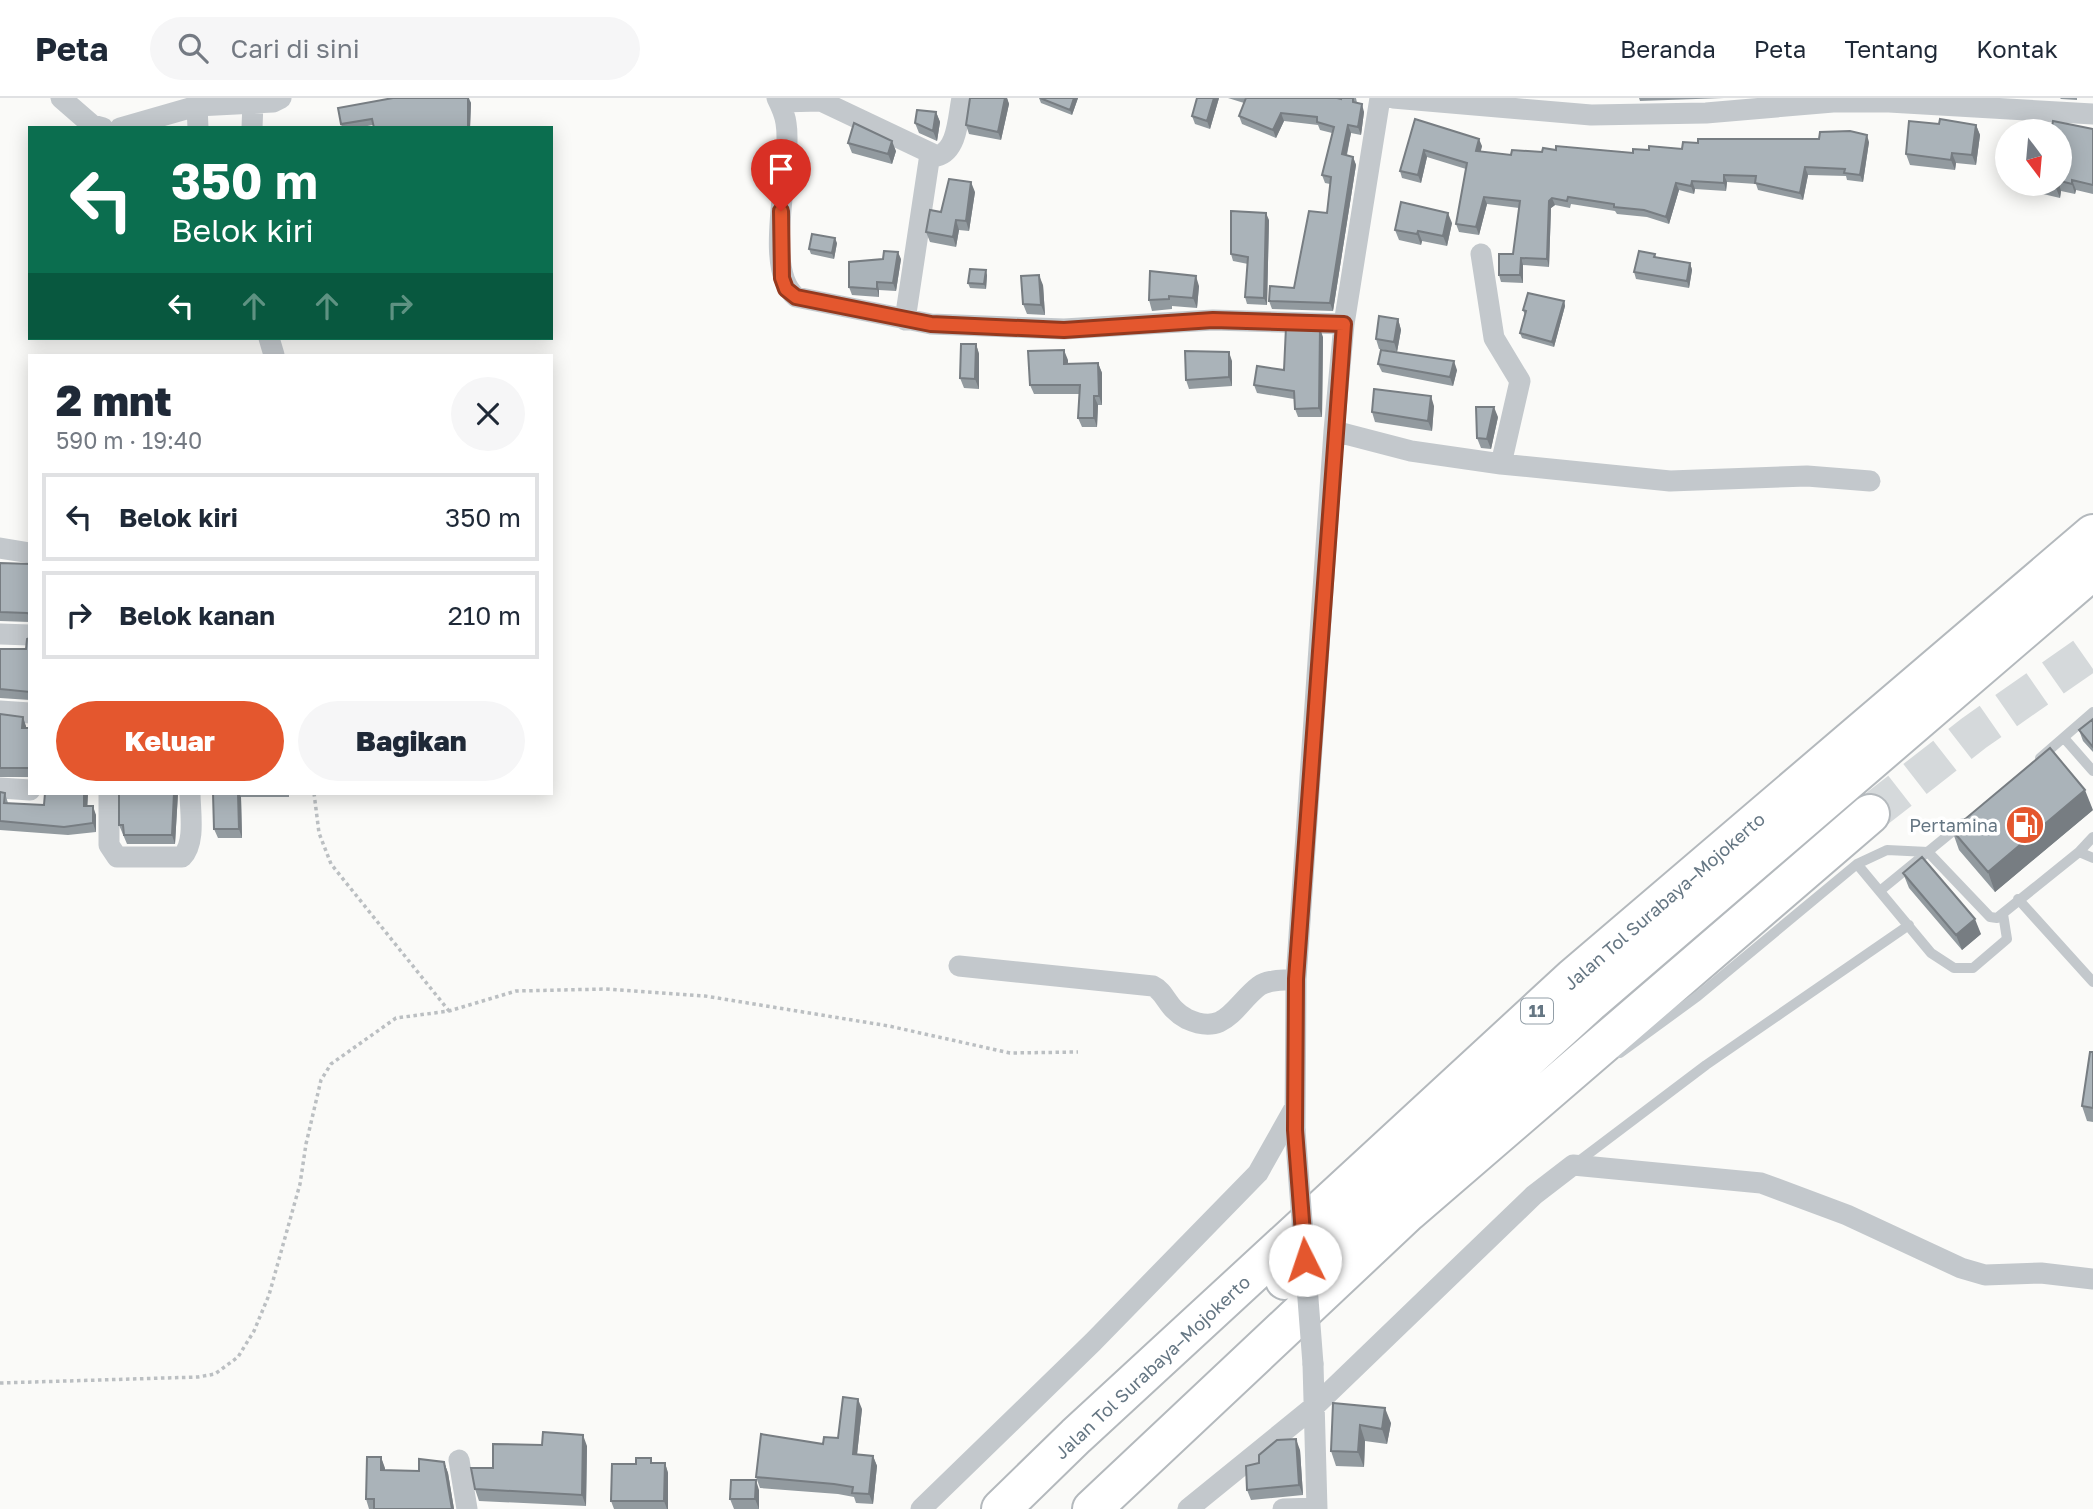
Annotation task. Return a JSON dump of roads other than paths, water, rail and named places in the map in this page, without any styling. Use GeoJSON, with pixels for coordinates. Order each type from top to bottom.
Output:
{"type":"FeatureCollection","features":[{"type":"Feature","properties":{"kind":"highway","name":"Jalan Tol Surabaya–Mojokerto"},"geometry":{"type":"LineString","coordinates":[[1001,1509],[1076,1436],[1573,978],[2093,534]]}},
{"type":"Feature","properties":{"kind":"highway","name":"Jalan Tol Surabaya–Mojokerto"},"geometry":{"type":"LineString","coordinates":[[1038,1509],[1091,1456],[1591,1001],[2093,570]]}},
{"type":"Feature","properties":{"kind":"highway"},"geometry":{"type":"LineString","coordinates":[[1092,1509],[1408,1212],[1870,814]]}},
{"type":"Feature","properties":{"kind":"street"},"geometry":{"type":"LineString","coordinates":[[61,98],[96,126]]}},
{"type":"Feature","properties":{"kind":"street"},"geometry":{"type":"LineString","coordinates":[[127,126],[197,106],[274,102],[281,98]]}},
{"type":"Feature","properties":{"kind":"street"},"geometry":{"type":"LineString","coordinates":[[962,98],[948,150],[937,156],[821,102],[778,100],[786,122],[780,231],[782,278],[786,289],[796,297],[931,324],[1064,330],[1213,320],[1344,324]]}},
{"type":"Feature","properties":{"kind":"street"},"geometry":{"type":"LineString","coordinates":[[1283,1509],[1317,1509],[1316,1405],[1295,1130],[1296,979],[1334,431],[1344,324],[1380,98]]}},
{"type":"Feature","properties":{"kind":"street"},"geometry":{"type":"LineString","coordinates":[[1392,98],[1591,115],[1706,113],[1833,102],[2093,114]]}},
{"type":"Feature","properties":{"kind":"street"},"geometry":{"type":"LineString","coordinates":[[252,126],[253,102]]}},
{"type":"Feature","properties":{"kind":"street"},"geometry":{"type":"LineString","coordinates":[[197,106],[198,126]]}},
{"type":"Feature","properties":{"kind":"street"},"geometry":{"type":"LineString","coordinates":[[905,320],[930,154]]}},
{"type":"Feature","properties":{"kind":"street"},"geometry":{"type":"LineString","coordinates":[[1481,254],[1494,338],[1520,381],[1501,464]]}},
{"type":"Feature","properties":{"kind":"street"},"geometry":{"type":"LineString","coordinates":[[1334,431],[1411,451],[1501,464],[1670,481],[1807,476],[1870,481]]}},
{"type":"Feature","properties":{"kind":"street"},"geometry":{"type":"LineString","coordinates":[[0,548],[28,552]]}},
{"type":"Feature","properties":{"kind":"street"},"geometry":{"type":"LineString","coordinates":[[0,634],[28,635]]}},
{"type":"Feature","properties":{"kind":"street"},"geometry":{"type":"LineString","coordinates":[[0,711],[28,713]]}},
{"type":"Feature","properties":{"kind":"street"},"geometry":{"type":"LineString","coordinates":[[0,788],[28,790]]}},
{"type":"Feature","properties":{"kind":"street"},"geometry":{"type":"LineString","coordinates":[[102,795],[109,845],[117,857],[182,857],[188,851],[190,795]]}},
{"type":"Feature","properties":{"kind":"street"},"geometry":{"type":"LineString","coordinates":[[959,966],[1153,986],[1161,989],[1173,1011],[1202,1024],[1219,1023],[1268,981],[1296,979]]}},
{"type":"Feature","properties":{"kind":"street"},"geometry":{"type":"LineString","coordinates":[[921,1509],[1093,1342],[1258,1173],[1295,1107]]}},
{"type":"Feature","properties":{"kind":"street"},"geometry":{"type":"LineString","coordinates":[[1188,1509],[1316,1405],[1534,1195],[1573,1165],[1761,1183],[1847,1215],[1961,1268],[1985,1275],[2041,1273],[2093,1279]]}},
{"type":"Feature","properties":{"kind":"street"},"geometry":{"type":"LineString","coordinates":[[460,1460],[467,1509]]}},
{"type":"Feature","properties":{"kind":"lane"},"geometry":{"type":"LineString","coordinates":[[2033,764],[2093,712]]}},
{"type":"Feature","properties":{"kind":"lane"},"geometry":{"type":"LineString","coordinates":[[2064,738],[2093,771]]}},
{"type":"Feature","properties":{"kind":"lane"},"geometry":{"type":"LineString","coordinates":[[1881,890],[1970,817]]}},
{"type":"Feature","properties":{"kind":"lane"},"geometry":{"type":"LineString","coordinates":[[1609,1062],[1698,996],[1857,864],[1887,850],[1928,852],[1990,917],[2003,915],[2018,899],[2079,852],[2093,837]]}},
{"type":"Feature","properties":{"kind":"lane"},"geometry":{"type":"LineString","coordinates":[[2079,852],[2093,858]]}},
{"type":"Feature","properties":{"kind":"lane"},"geometry":{"type":"LineString","coordinates":[[1857,864],[1931,953],[1954,968],[1973,968],[2007,939],[2003,915]]}},
{"type":"Feature","properties":{"kind":"lane"},"geometry":{"type":"LineString","coordinates":[[2018,899],[2089,970],[2093,982]]}},
{"type":"Feature","properties":{"kind":"lane"},"geometry":{"type":"LineString","coordinates":[[1573,1165],[1706,1065],[1909,925]]}},
{"type":"Feature","properties":{"kind":"lane"},"geometry":{"type":"LineString","coordinates":[[1408,1212],[1553,1104]]}},
{"type":"Feature","properties":{"kind":"tunnel"},"geometry":{"type":"LineString","coordinates":[[1870,814],[1974,733],[2093,650]]}},
{"type":"Feature","properties":{"kind":"place","name":"Pertamina"},"geometry":{"type":"Point","coordinates":[2025,825]}}]}
